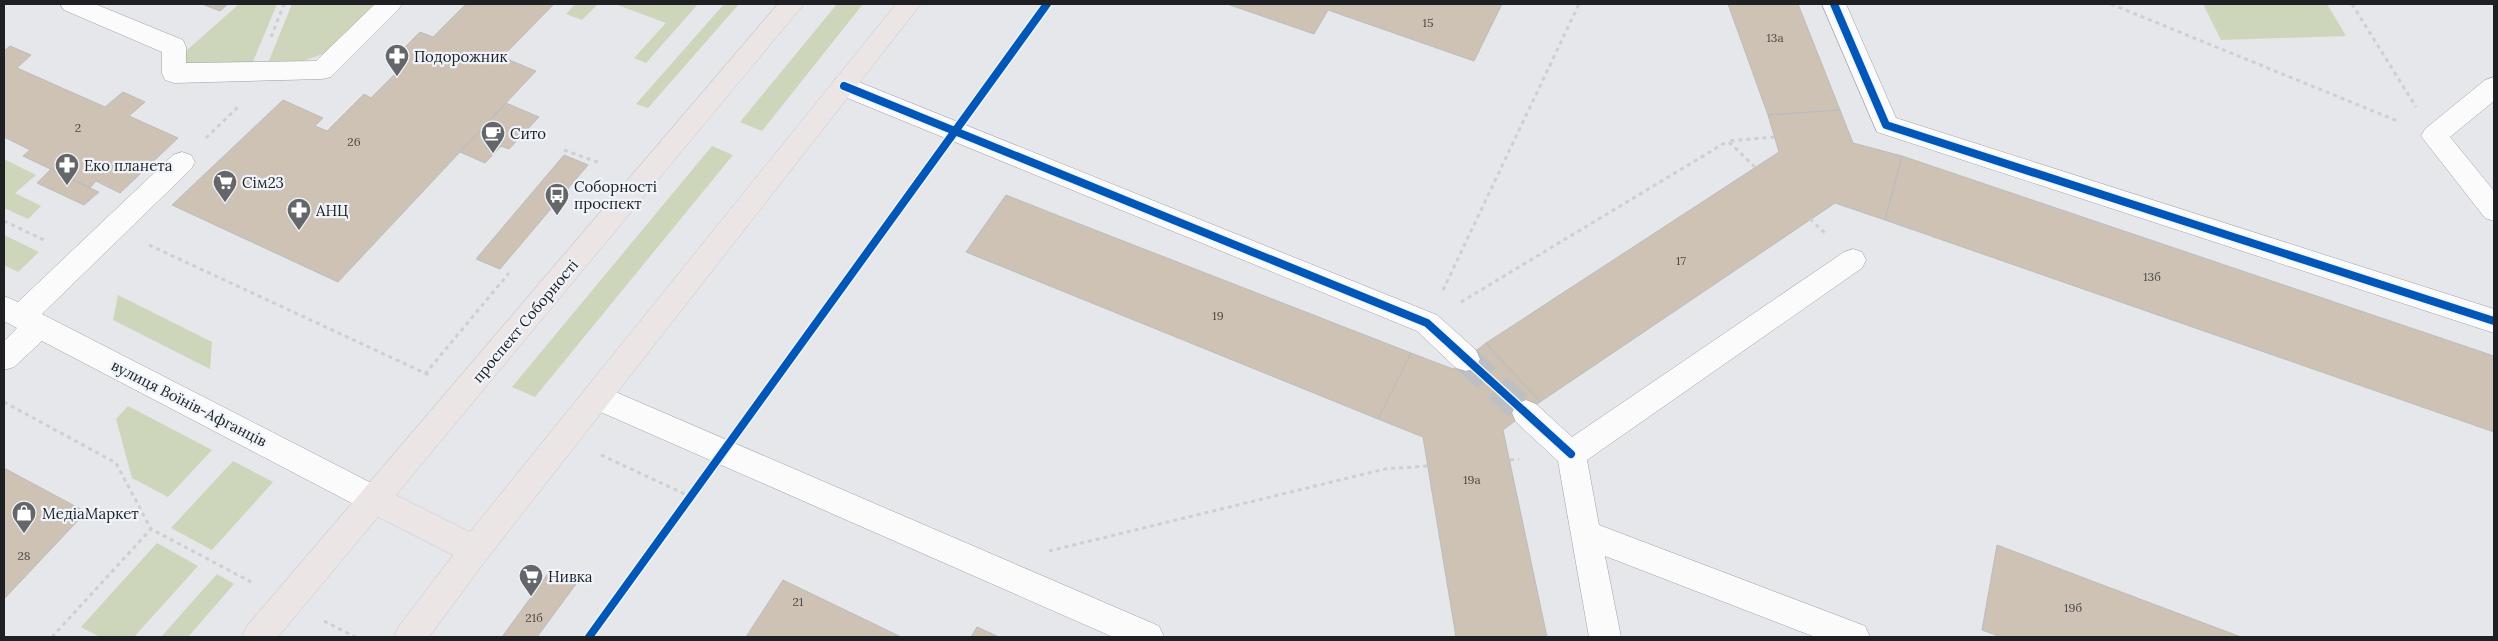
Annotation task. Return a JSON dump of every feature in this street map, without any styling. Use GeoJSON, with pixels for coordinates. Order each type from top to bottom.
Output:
{"type":"FeatureCollection","features":[{"type":"Feature","properties":{"kind":"main road","name":"проспект Соборності"},"geometry":{"type":"LineString","coordinates":[[258,637],[792,4]]}},
{"type":"Feature","properties":{"kind":"main road"},"geometry":{"type":"LineString","coordinates":[[410,637],[475,550],[909,4]]}},
{"type":"Feature","properties":{"kind":"main road"},"geometry":{"type":"LineString","coordinates":[[373,499],[475,550]]}},
{"type":"Feature","properties":{"kind":"street"},"geometry":{"type":"LineString","coordinates":[[72,4],[174,47],[174,73],[322,70],[390,4]]}},
{"type":"Feature","properties":{"kind":"street"},"geometry":{"type":"LineString","coordinates":[[1834,4],[1886,125],[2494,321]]}},
{"type":"Feature","properties":{"kind":"street"},"geometry":{"type":"LineString","coordinates":[[844,86],[1427,323],[1466,359]]}},
{"type":"Feature","properties":{"kind":"street"},"geometry":{"type":"LineString","coordinates":[[2494,86],[2434,136],[2494,210]]}},
{"type":"Feature","properties":{"kind":"street"},"geometry":{"type":"LineString","coordinates":[[4,358],[21,317],[182,162]]}},
{"type":"Feature","properties":{"kind":"street"},"geometry":{"type":"LineString","coordinates":[[1571,454],[1853,260]]}},
{"type":"Feature","properties":{"kind":"street","name":"вулиця Воїнів-Афганців"},"geometry":{"type":"LineString","coordinates":[[21,317],[373,499]]}},
{"type":"Feature","properties":{"kind":"street"},"geometry":{"type":"LineString","coordinates":[[597,397],[1148,637]]}},
{"type":"Feature","properties":{"kind":"street"},"geometry":{"type":"LineString","coordinates":[[1526,413],[1571,454],[1605,637]]}},
{"type":"Feature","properties":{"kind":"street"},"geometry":{"type":"LineString","coordinates":[[1585,534],[1854,637]]}},
{"type":"Feature","properties":{"kind":"path"},"geometry":{"type":"LineString","coordinates":[[1427,323],[1579,4]]}},
{"type":"Feature","properties":{"kind":"path"},"geometry":{"type":"LineString","coordinates":[[2111,4],[2434,136]]}},
{"type":"Feature","properties":{"kind":"path"},"geometry":{"type":"LineString","coordinates":[[2352,4],[2434,136]]}},
{"type":"Feature","properties":{"kind":"path"},"geometry":{"type":"LineString","coordinates":[[182,162],[274,72]]}},
{"type":"Feature","properties":{"kind":"path"},"geometry":{"type":"LineString","coordinates":[[1427,323],[1728,141],[1774,137]]}},
{"type":"Feature","properties":{"kind":"path"},"geometry":{"type":"LineString","coordinates":[[1728,141],[1755,167]]}},
{"type":"Feature","properties":{"kind":"path"},"geometry":{"type":"LineString","coordinates":[[564,150],[600,164]]}},
{"type":"Feature","properties":{"kind":"path"},"geometry":{"type":"LineString","coordinates":[[4,221],[81,259]]}},
{"type":"Feature","properties":{"kind":"path"},"geometry":{"type":"LineString","coordinates":[[112,228],[388,356]]}},
{"type":"Feature","properties":{"kind":"path"},"geometry":{"type":"LineString","coordinates":[[425,374],[509,274]]}},
{"type":"Feature","properties":{"kind":"path"},"geometry":{"type":"LineString","coordinates":[[4,402],[116,463],[151,529],[213,562]]}},
{"type":"Feature","properties":{"kind":"path"},"geometry":{"type":"LineString","coordinates":[[564,438],[689,496]]}},
{"type":"Feature","properties":{"kind":"path"},"geometry":{"type":"LineString","coordinates":[[985,566],[1385,469],[1427,466]]}},
{"type":"Feature","properties":{"kind":"path"},"geometry":{"type":"LineString","coordinates":[[52,637],[151,529]]}},
{"type":"Feature","properties":{"kind":"green space"},"geometry":{"type":"Polygon","coordinates":[[[239,4],[277,4],[252,64],[187,66],[185,52],[239,4]]]}},
{"type":"Feature","properties":{"kind":"green space"},"geometry":{"type":"Polygon","coordinates":[[[292,4],[379,4],[329,52],[300,62],[268,63],[292,4]]]}},
{"type":"Feature","properties":{"kind":"green space"},"geometry":{"type":"Polygon","coordinates":[[[575,4],[598,4],[582,20],[566,14],[575,4]]]}},
{"type":"Feature","properties":{"kind":"green space"},"geometry":{"type":"Polygon","coordinates":[[[615,4],[698,4],[646,63],[634,58],[666,23],[615,4]]]}},
{"type":"Feature","properties":{"kind":"green space"},"geometry":{"type":"Polygon","coordinates":[[[724,4],[739,4],[648,108],[636,104],[724,4]]]}},
{"type":"Feature","properties":{"kind":"green space"},"geometry":{"type":"Polygon","coordinates":[[[837,4],[863,4],[762,131],[740,122],[837,4]]]}},
{"type":"Feature","properties":{"kind":"green space"},"geometry":{"type":"Polygon","coordinates":[[[2203,4],[2327,4],[2346,36],[2221,40],[2203,4]]]}},
{"type":"Feature","properties":{"kind":"green space"},"geometry":{"type":"Polygon","coordinates":[[[712,146],[733,155],[535,397],[512,387],[712,146]]]}},
{"type":"Feature","properties":{"kind":"green space"},"geometry":{"type":"Polygon","coordinates":[[[4,159],[36,175],[15,193],[41,206],[28,219],[4,208],[4,159]]]}},
{"type":"Feature","properties":{"kind":"green space"},"geometry":{"type":"Polygon","coordinates":[[[4,235],[39,252],[18,272],[4,265],[4,235]]]}},
{"type":"Feature","properties":{"kind":"green space"},"geometry":{"type":"Polygon","coordinates":[[[118,295],[212,342],[210,369],[113,320],[118,295]]]}},
{"type":"Feature","properties":{"kind":"green space"},"geometry":{"type":"Polygon","coordinates":[[[128,406],[212,450],[168,497],[132,478],[116,419],[128,406]]]}},
{"type":"Feature","properties":{"kind":"green space"},"geometry":{"type":"Polygon","coordinates":[[[233,461],[273,482],[212,550],[171,528],[233,461]]]}},
{"type":"Feature","properties":{"kind":"green space"},"geometry":{"type":"Polygon","coordinates":[[[157,543],[198,566],[134,637],[100,637],[81,627],[157,543]]]}},
{"type":"Feature","properties":{"kind":"green space"},"geometry":{"type":"Polygon","coordinates":[[[217,574],[234,584],[188,637],[161,637],[217,574]]]}},
{"type":"Feature","properties":{"kind":"building"},"geometry":{"type":"Polygon","coordinates":[[[202,4],[228,4],[220,11],[202,4]]]}},
{"type":"Feature","properties":{"kind":"building"},"geometry":{"type":"Polygon","coordinates":[[[466,4],[554,4],[502,57],[536,71],[338,282],[172,205],[283,100],[323,118],[315,126],[327,131],[364,94],[371,98],[410,59],[398,54],[420,32],[433,37],[466,4]]]}},
{"type":"Feature","properties":{"kind":"building"},"geometry":{"type":"Polygon","coordinates":[[[1227,4],[1502,4],[1474,61],[1328,10],[1314,34],[1227,4]]]}},
{"type":"Feature","properties":{"kind":"building"},"geometry":{"type":"Polygon","coordinates":[[[1728,4],[1798,4],[1840,110],[1768,115],[1728,4]]]}},
{"type":"Feature","properties":{"kind":"building"},"geometry":{"type":"Polygon","coordinates":[[[10,46],[31,55],[17,68],[105,107],[123,92],[145,102],[129,116],[178,138],[120,193],[96,181],[90,188],[23,156],[30,150],[4,137],[4,51],[10,46]]]}},
{"type":"Feature","properties":{"kind":"building"},"geometry":{"type":"Polygon","coordinates":[[[506,103],[539,117],[509,149],[501,146],[485,163],[460,152],[506,103]]]}},
{"type":"Feature","properties":{"kind":"building"},"geometry":{"type":"Polygon","coordinates":[[[1840,110],[1853,143],[1902,156],[1885,220],[1835,203],[1540,402],[1486,343],[1779,152],[1768,115],[1840,110]]]}},
{"type":"Feature","properties":{"kind":"building"},"geometry":{"type":"Polygon","coordinates":[[[564,155],[588,165],[500,269],[476,259],[564,155]]]}},
{"type":"Feature","properties":{"kind":"building"},"geometry":{"type":"Polygon","coordinates":[[[1902,156],[2494,356],[2494,432],[1885,220],[1902,156]]]}},
{"type":"Feature","properties":{"kind":"building"},"geometry":{"type":"Polygon","coordinates":[[[51,169],[99,192],[84,205],[37,183],[51,169]]]}},
{"type":"Feature","properties":{"kind":"building"},"geometry":{"type":"Polygon","coordinates":[[[1006,195],[1411,353],[1378,419],[966,252],[1006,195]]]}},
{"type":"Feature","properties":{"kind":"building"},"geometry":{"type":"Polygon","coordinates":[[[1486,343],[1540,402],[1503,430],[1547,637],[1456,637],[1423,437],[1378,419],[1411,353],[1453,369],[1486,343]]]}},
{"type":"Feature","properties":{"kind":"building"},"geometry":{"type":"Polygon","coordinates":[[[4,468],[86,512],[4,599],[4,468]]]}},
{"type":"Feature","properties":{"kind":"building"},"geometry":{"type":"Polygon","coordinates":[[[1997,545],[2241,637],[2001,637],[1982,630],[1997,545]]]}},
{"type":"Feature","properties":{"kind":"building"},"geometry":{"type":"Polygon","coordinates":[[[550,571],[576,584],[537,637],[502,637],[550,571]]]}},
{"type":"Feature","properties":{"kind":"building"},"geometry":{"type":"Polygon","coordinates":[[[783,580],[868,621],[901,637],[746,637],[783,580]]]}},
{"type":"Feature","properties":{"kind":"building"},"geometry":{"type":"Polygon","coordinates":[[[977,627],[999,637],[971,637],[977,627]]]}},
{"type":"Feature","properties":{"kind":"tunnel"},"geometry":{"type":"LineString","coordinates":[[1466,359],[1526,413]]}},
{"type":"Feature","properties":{"kind":"cycle path"},"geometry":{"type":"LineString","coordinates":[[589,637],[1047,4]]}},
{"type":"Feature","properties":{"kind":"cycle path"},"geometry":{"type":"LineString","coordinates":[[1834,4],[1886,125],[2494,321]]}},
{"type":"Feature","properties":{"kind":"cycle path"},"geometry":{"type":"LineString","coordinates":[[844,86],[1427,323],[1571,454]]}},
{"type":"Feature","properties":{"kind":"place","name":"Подорожник"},"geometry":{"type":"Point","coordinates":[397,77]}},
{"type":"Feature","properties":{"kind":"place","name":"Сито"},"geometry":{"type":"Point","coordinates":[493,154]}},
{"type":"Feature","properties":{"kind":"place","name":"Еко планета"},"geometry":{"type":"Point","coordinates":[67,186]}},
{"type":"Feature","properties":{"kind":"place","name":"Сім23"},"geometry":{"type":"Point","coordinates":[225,203]}},
{"type":"Feature","properties":{"kind":"place","name":"Соборності проспект"},"geometry":{"type":"Point","coordinates":[557,216]}},
{"type":"Feature","properties":{"kind":"place","name":"АНЦ"},"geometry":{"type":"Point","coordinates":[299,231]}},
{"type":"Feature","properties":{"kind":"place","name":"МедіаМаркет"},"geometry":{"type":"Point","coordinates":[24,534]}},
{"type":"Feature","properties":{"kind":"place","name":"Нивка"},"geometry":{"type":"Point","coordinates":[531,597]}}]}
